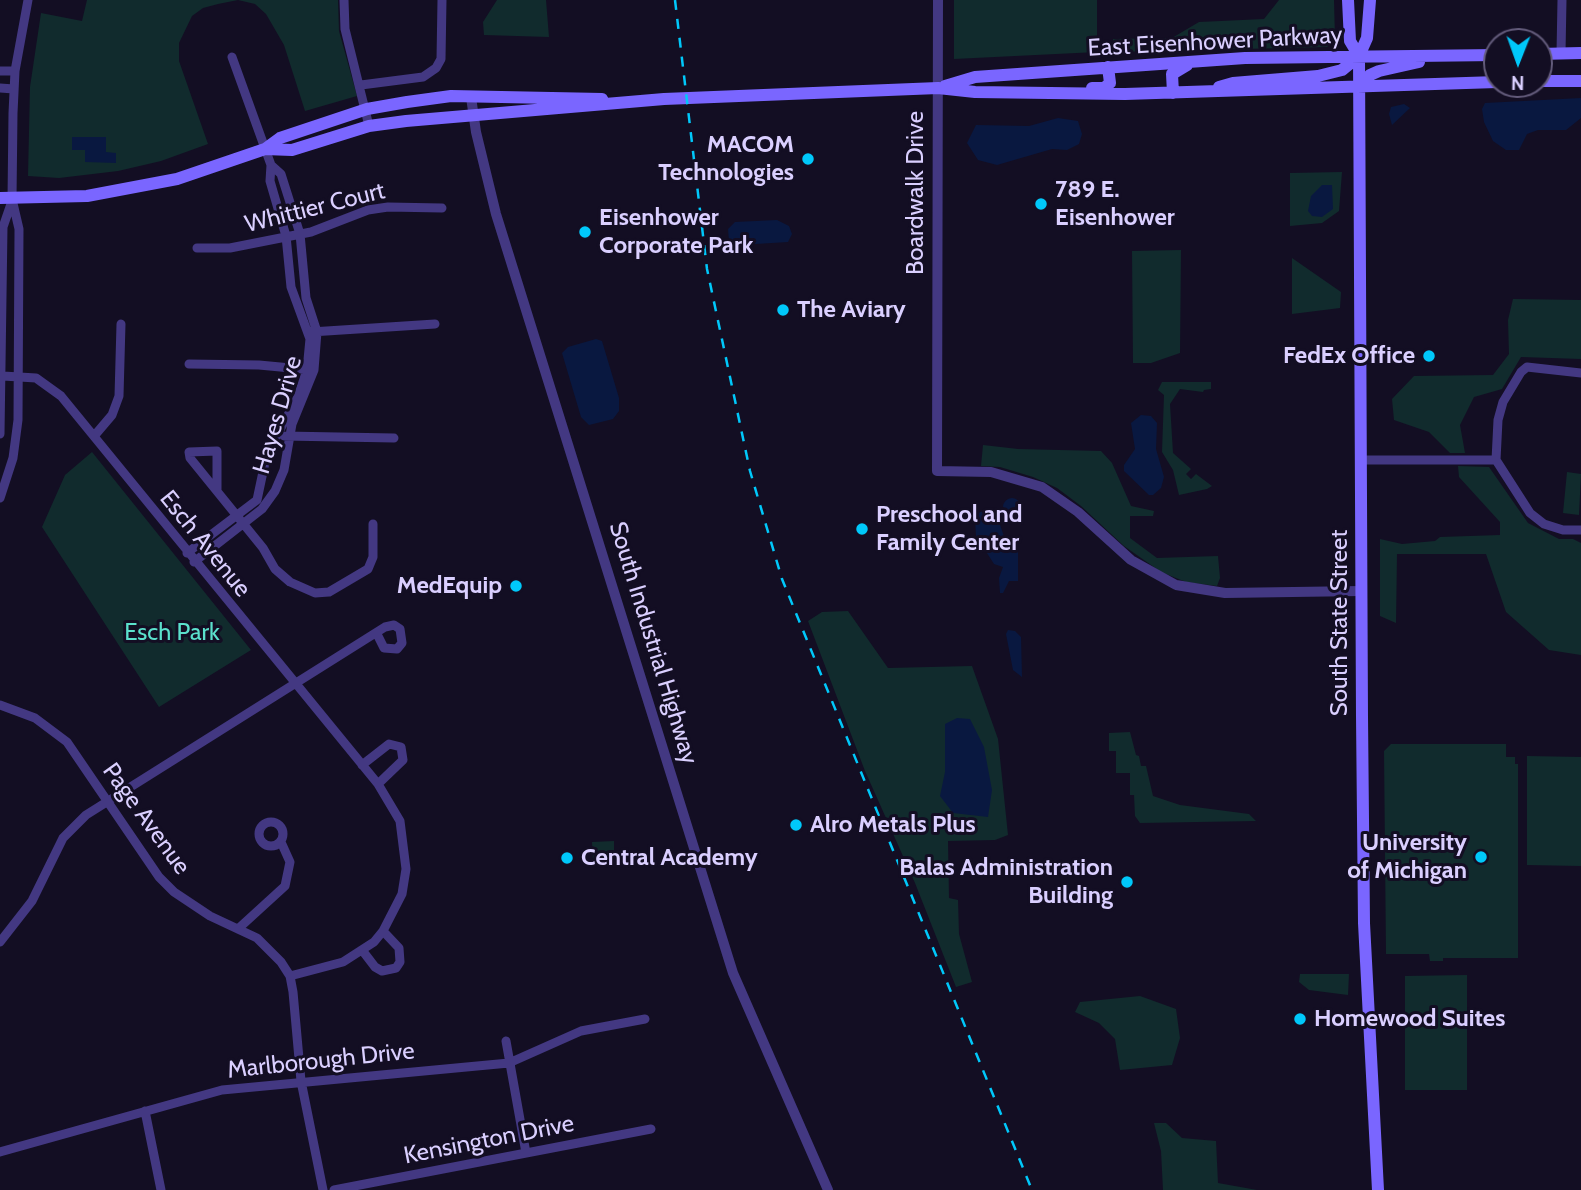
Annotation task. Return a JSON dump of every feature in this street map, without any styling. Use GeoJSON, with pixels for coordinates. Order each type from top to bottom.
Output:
{"type":"FeatureCollection","features":[{"type":"Feature","properties":{"kind":"main road","name":"South State Street"},"geometry":{"type":"LineString","coordinates":[[1348,0],[1350,41],[1359,56]]}},
{"type":"Feature","properties":{"kind":"main road","name":"South State Street"},"geometry":{"type":"LineString","coordinates":[[1370,0],[1367,38],[1359,56],[1361,591],[1364,923],[1378,1190]]}},
{"type":"Feature","properties":{"kind":"main road"},"geometry":{"type":"LineString","coordinates":[[1553,54],[1581,53]]}},
{"type":"Feature","properties":{"kind":"main road","name":"East Eisenhower Parkway"},"geometry":{"type":"LineString","coordinates":[[938,88],[975,77],[1108,67],[1323,56],[1483,56]]}},
{"type":"Feature","properties":{"kind":"main road"},"geometry":{"type":"LineString","coordinates":[[1173,93],[1172,74],[1186,65],[1289,62],[1323,56]]}},
{"type":"Feature","properties":{"kind":"main road"},"geometry":{"type":"LineString","coordinates":[[1199,93],[1233,83],[1318,76],[1342,70],[1359,56]]}},
{"type":"Feature","properties":{"kind":"main road"},"geometry":{"type":"LineString","coordinates":[[1359,86],[1370,75],[1407,64],[1483,57]]}},
{"type":"Feature","properties":{"kind":"main road"},"geometry":{"type":"LineString","coordinates":[[1048,94],[1062,88],[1104,88],[1111,83],[1108,67]]}},
{"type":"Feature","properties":{"kind":"main road"},"geometry":{"type":"LineString","coordinates":[[1408,84],[1429,78],[1483,77]]}},
{"type":"Feature","properties":{"kind":"main road"},"geometry":{"type":"LineString","coordinates":[[1553,82],[1581,81]]}},
{"type":"Feature","properties":{"kind":"main road","name":"East Eisenhower Parkway"},"geometry":{"type":"LineString","coordinates":[[265,149],[292,150],[369,126],[620,101],[938,88],[975,93],[1199,93],[1483,82]]}},
{"type":"Feature","properties":{"kind":"main road","name":"East Eisenhower Parkway"},"geometry":{"type":"LineString","coordinates":[[6,199],[87,196],[136,188],[198,172],[265,149],[280,138],[366,109],[452,96],[620,101]]}},
{"type":"Feature","properties":{"kind":"street"},"geometry":{"type":"LineString","coordinates":[[0,434],[3,227],[15,71],[28,0]]}},
{"type":"Feature","properties":{"kind":"street"},"geometry":{"type":"LineString","coordinates":[[344,0],[345,29],[369,126]]}},
{"type":"Feature","properties":{"kind":"street"},"geometry":{"type":"LineString","coordinates":[[360,85],[422,77],[436,68],[441,59],[442,0]]}},
{"type":"Feature","properties":{"kind":"street","name":"Boardwalk Drive"},"geometry":{"type":"LineString","coordinates":[[938,0],[937,471],[991,472],[1042,487],[1078,512],[1130,560],[1176,585],[1225,593],[1361,591]]}},
{"type":"Feature","properties":{"kind":"street"},"geometry":{"type":"LineString","coordinates":[[1561,54],[1562,0]]}},
{"type":"Feature","properties":{"kind":"street","name":"Hayes Drive"},"geometry":{"type":"LineString","coordinates":[[232,57],[271,165],[270,181],[286,236],[291,287],[313,332]]}},
{"type":"Feature","properties":{"kind":"street"},"geometry":{"type":"LineString","coordinates":[[0,71],[15,71]]}},
{"type":"Feature","properties":{"kind":"street"},"geometry":{"type":"LineString","coordinates":[[0,88],[14,89]]}},
{"type":"Feature","properties":{"kind":"street","name":"South Industrial Highway"},"geometry":{"type":"LineString","coordinates":[[471,97],[496,214],[733,973],[828,1190]]}},
{"type":"Feature","properties":{"kind":"street","name":"Hayes Drive"},"geometry":{"type":"LineString","coordinates":[[187,553],[240,519],[262,509],[280,482],[289,437],[310,370],[313,332],[306,298],[300,234],[281,174],[271,165]]}},
{"type":"Feature","properties":{"kind":"street"},"geometry":{"type":"LineString","coordinates":[[0,498],[17,441],[19,376],[19,229],[6,199]]}},
{"type":"Feature","properties":{"kind":"street","name":"Whittier Court"},"geometry":{"type":"LineString","coordinates":[[197,248],[230,248],[300,234],[368,210],[388,206],[442,208]]}},
{"type":"Feature","properties":{"kind":"street"},"geometry":{"type":"LineString","coordinates":[[1,290],[19,290]]}},
{"type":"Feature","properties":{"kind":"street"},"geometry":{"type":"LineString","coordinates":[[95,435],[117,406],[121,324]]}},
{"type":"Feature","properties":{"kind":"street"},"geometry":{"type":"LineString","coordinates":[[313,332],[435,324]]}},
{"type":"Feature","properties":{"kind":"street"},"geometry":{"type":"LineString","coordinates":[[188,364],[259,365],[310,370]]}},
{"type":"Feature","properties":{"kind":"street"},"geometry":{"type":"LineString","coordinates":[[1581,373],[1527,368],[1521,372],[1503,402],[1496,460],[1530,513],[1544,524],[1563,530],[1581,530]]}},
{"type":"Feature","properties":{"kind":"street","name":"Hayes Drive"},"geometry":{"type":"LineString","coordinates":[[194,562],[257,500],[267,453],[310,370]]}},
{"type":"Feature","properties":{"kind":"street","name":"Esch Avenue"},"geometry":{"type":"LineString","coordinates":[[2,376],[19,376],[46,383],[95,435],[194,562],[378,783],[400,821],[405,846],[402,894],[383,931],[362,950],[323,970],[290,976]]}},
{"type":"Feature","properties":{"kind":"street"},"geometry":{"type":"LineString","coordinates":[[276,436],[394,438]]}},
{"type":"Feature","properties":{"kind":"street"},"geometry":{"type":"LineString","coordinates":[[217,491],[217,451],[189,452],[190,458],[217,491],[240,519],[275,569],[290,582],[315,593],[329,592],[369,569],[373,557],[373,524]]}},
{"type":"Feature","properties":{"kind":"street"},"geometry":{"type":"LineString","coordinates":[[1361,460],[1496,460]]}},
{"type":"Feature","properties":{"kind":"street"},"geometry":{"type":"LineString","coordinates":[[0,942],[32,901],[63,838],[86,815],[377,634]]}},
{"type":"Feature","properties":{"kind":"street","name":"Page Avenue"},"geometry":{"type":"LineString","coordinates":[[0,705],[35,718],[55,731],[75,752],[159,877],[174,892],[210,916],[239,928],[271,949],[290,976]]}},
{"type":"Feature","properties":{"kind":"street"},"geometry":{"type":"LineString","coordinates":[[362,765],[389,744],[401,747],[403,760],[378,783]]}},
{"type":"Feature","properties":{"kind":"street"},"geometry":{"type":"LineString","coordinates":[[239,928],[280,892],[288,880],[290,862],[281,842]]}},
{"type":"Feature","properties":{"kind":"street"},"geometry":{"type":"LineString","coordinates":[[362,950],[374,967],[382,971],[396,968],[400,962],[399,948],[383,931]]}},
{"type":"Feature","properties":{"kind":"street"},"geometry":{"type":"LineString","coordinates":[[290,976],[301,1081],[323,1190]]}},
{"type":"Feature","properties":{"kind":"street","name":"Marlborough Drive"},"geometry":{"type":"LineString","coordinates":[[0,1152],[222,1090],[509,1063],[581,1031],[645,1019]]}},
{"type":"Feature","properties":{"kind":"street"},"geometry":{"type":"LineString","coordinates":[[506,1041],[526,1153]]}},
{"type":"Feature","properties":{"kind":"street"},"geometry":{"type":"LineString","coordinates":[[145,1111],[161,1190]]}},
{"type":"Feature","properties":{"kind":"street","name":"Kensington Drive"},"geometry":{"type":"LineString","coordinates":[[334,1190],[651,1129]]}},
{"type":"Feature","properties":{"kind":"green space"},"geometry":{"type":"Polygon","coordinates":[[[87,0],[238,0],[203,8],[192,16],[179,43],[179,61],[208,144],[161,161],[118,171],[59,178],[28,176],[30,87],[41,13],[82,21],[87,0]]]}},
{"type":"Feature","properties":{"kind":"green space"},"geometry":{"type":"Polygon","coordinates":[[[238,0],[338,0],[339,31],[357,96],[305,111],[284,45],[266,14],[255,4],[238,0]]]}},
{"type":"Feature","properties":{"kind":"green space"},"geometry":{"type":"Polygon","coordinates":[[[497,0],[546,0],[549,37],[484,35],[483,22],[497,0]]]}},
{"type":"Feature","properties":{"kind":"green space"},"geometry":{"type":"Polygon","coordinates":[[[954,0],[1097,0],[1097,52],[954,59],[954,0]]]}},
{"type":"Feature","properties":{"kind":"green space"},"geometry":{"type":"Polygon","coordinates":[[[1279,0],[1334,0],[1335,39],[1327,47],[1113,52],[1113,39],[1172,38],[1199,22],[1264,19],[1279,0]]]}},
{"type":"Feature","properties":{"kind":"green space"},"geometry":{"type":"Polygon","coordinates":[[[1342,172],[1339,211],[1322,223],[1290,226],[1290,173],[1342,172]]]}},
{"type":"Feature","properties":{"kind":"green space"},"geometry":{"type":"Polygon","coordinates":[[[1181,250],[1180,353],[1151,363],[1133,363],[1132,251],[1181,250]]]}},
{"type":"Feature","properties":{"kind":"green space"},"geometry":{"type":"Polygon","coordinates":[[[1292,258],[1341,292],[1340,308],[1292,314],[1292,258]]]}},
{"type":"Feature","properties":{"kind":"green space"},"geometry":{"type":"Polygon","coordinates":[[[1513,299],[1581,300],[1581,359],[1521,357],[1502,389],[1474,397],[1460,425],[1465,453],[1450,453],[1429,432],[1394,420],[1392,399],[1414,376],[1493,375],[1509,354],[1508,320],[1513,299]]]}},
{"type":"Feature","properties":{"kind":"green space"},"geometry":{"type":"Polygon","coordinates":[[[1162,382],[1211,382],[1211,389],[1203,392],[1180,389],[1170,404],[1173,453],[1191,469],[1186,474],[1191,479],[1196,474],[1212,486],[1207,489],[1179,495],[1173,470],[1162,452],[1164,395],[1158,390],[1162,382]]]}},
{"type":"Feature","properties":{"kind":"green space"},"geometry":{"type":"Polygon","coordinates":[[[983,445],[1018,449],[1101,451],[1112,463],[1131,506],[1154,511],[1153,516],[1130,516],[1130,538],[1157,558],[1218,556],[1220,578],[1217,586],[1186,582],[1161,572],[1124,546],[1057,488],[1000,467],[981,466],[983,445]]]}},
{"type":"Feature","properties":{"kind":"green space","name":"Esch Park"},"geometry":{"type":"Polygon","coordinates":[[[92,452],[251,650],[159,707],[42,527],[65,475],[92,452]]]}},
{"type":"Feature","properties":{"kind":"green space"},"geometry":{"type":"Polygon","coordinates":[[[1458,466],[1489,467],[1528,523],[1559,539],[1573,539],[1581,543],[1581,655],[1549,650],[1506,612],[1486,554],[1397,554],[1396,623],[1380,616],[1380,539],[1402,544],[1435,541],[1440,537],[1500,535],[1500,522],[1459,477],[1458,466]]]}},
{"type":"Feature","properties":{"kind":"green space"},"geometry":{"type":"Polygon","coordinates":[[[1567,472],[1581,474],[1579,515],[1563,513],[1567,472]]]}},
{"type":"Feature","properties":{"kind":"green space"},"geometry":{"type":"Polygon","coordinates":[[[848,611],[888,668],[972,666],[998,739],[1008,835],[995,840],[948,841],[949,898],[958,900],[959,934],[972,982],[956,987],[915,883],[865,771],[808,621],[822,612],[848,611]]]}},
{"type":"Feature","properties":{"kind":"green space"},"geometry":{"type":"Polygon","coordinates":[[[1130,732],[1141,766],[1146,766],[1153,796],[1180,805],[1249,814],[1256,821],[1140,823],[1135,816],[1134,795],[1130,795],[1130,773],[1116,773],[1116,751],[1109,751],[1109,733],[1130,732]]]}},
{"type":"Feature","properties":{"kind":"green space"},"geometry":{"type":"Polygon","coordinates":[[[1391,744],[1506,744],[1506,757],[1515,757],[1515,764],[1518,764],[1518,958],[1443,958],[1443,961],[1430,961],[1429,954],[1386,954],[1384,751],[1391,744]]]}},
{"type":"Feature","properties":{"kind":"green space"},"geometry":{"type":"Polygon","coordinates":[[[1527,756],[1581,757],[1581,866],[1527,865],[1527,756]]]}},
{"type":"Feature","properties":{"kind":"green space"},"geometry":{"type":"Polygon","coordinates":[[[614,841],[614,859],[593,860],[592,842],[614,841]]]}},
{"type":"Feature","properties":{"kind":"green space"},"geometry":{"type":"Polygon","coordinates":[[[1300,974],[1349,974],[1348,995],[1309,990],[1299,982],[1300,974]]]}},
{"type":"Feature","properties":{"kind":"green space"},"geometry":{"type":"Polygon","coordinates":[[[1467,975],[1467,1090],[1405,1090],[1405,976],[1467,975]]]}},
{"type":"Feature","properties":{"kind":"green space"},"geometry":{"type":"Polygon","coordinates":[[[1140,996],[1176,1009],[1180,1038],[1172,1065],[1120,1070],[1115,1039],[1099,1023],[1075,1012],[1080,1002],[1140,996]]]}},
{"type":"Feature","properties":{"kind":"green space"},"geometry":{"type":"Polygon","coordinates":[[[1154,1123],[1166,1123],[1182,1138],[1216,1141],[1218,1183],[1257,1190],[1163,1190],[1161,1151],[1154,1123]]]}},
{"type":"Feature","properties":{"kind":"water"},"geometry":{"type":"Polygon","coordinates":[[[1581,98],[1581,118],[1566,130],[1538,130],[1527,134],[1519,150],[1506,150],[1493,141],[1484,122],[1482,109],[1485,103],[1581,98]]]}},
{"type":"Feature","properties":{"kind":"water"},"geometry":{"type":"Polygon","coordinates":[[[1404,104],[1410,108],[1392,125],[1389,114],[1391,107],[1404,104]]]}},
{"type":"Feature","properties":{"kind":"water"},"geometry":{"type":"Polygon","coordinates":[[[1058,118],[1078,121],[1082,134],[1079,144],[1067,150],[1052,149],[997,165],[978,160],[967,143],[976,125],[1029,126],[1058,118]]]}},
{"type":"Feature","properties":{"kind":"water"},"geometry":{"type":"Polygon","coordinates":[[[72,137],[106,137],[106,152],[116,153],[116,163],[85,162],[85,150],[72,150],[72,137]]]}},
{"type":"Feature","properties":{"kind":"water"},"geometry":{"type":"Polygon","coordinates":[[[1322,185],[1332,185],[1333,209],[1322,217],[1312,216],[1308,211],[1311,196],[1322,185]]]}},
{"type":"Feature","properties":{"kind":"water"},"geometry":{"type":"Polygon","coordinates":[[[777,220],[789,226],[792,234],[788,242],[739,245],[729,241],[728,229],[735,222],[777,220]]]}},
{"type":"Feature","properties":{"kind":"water"},"geometry":{"type":"Polygon","coordinates":[[[596,339],[602,341],[619,398],[619,411],[613,419],[589,425],[581,417],[562,353],[568,347],[596,339]]]}},
{"type":"Feature","properties":{"kind":"water"},"geometry":{"type":"Polygon","coordinates":[[[1141,415],[1151,416],[1157,423],[1156,449],[1164,477],[1161,488],[1153,495],[1149,495],[1124,471],[1124,465],[1135,449],[1131,423],[1141,415]]]}},
{"type":"Feature","properties":{"kind":"water"},"geometry":{"type":"Polygon","coordinates":[[[1012,498],[1018,501],[1021,507],[1018,513],[1012,516],[1006,513],[1003,507],[1006,501],[1012,498]]]}},
{"type":"Feature","properties":{"kind":"water"},"geometry":{"type":"Polygon","coordinates":[[[987,511],[998,519],[1006,542],[1018,549],[1018,581],[1009,581],[1003,593],[1000,593],[999,578],[1003,567],[994,564],[976,536],[975,518],[980,512],[987,511]]]}},
{"type":"Feature","properties":{"kind":"water"},"geometry":{"type":"Polygon","coordinates":[[[1008,630],[1015,631],[1021,637],[1022,677],[1013,670],[1006,634],[1008,630]]]}},
{"type":"Feature","properties":{"kind":"water"},"geometry":{"type":"Polygon","coordinates":[[[957,718],[970,719],[984,747],[992,790],[988,817],[953,813],[940,796],[945,772],[945,724],[957,718]]]}},
{"type":"Feature","properties":{"kind":"railway"},"geometry":{"type":"LineString","coordinates":[[675,0],[707,269],[750,471],[782,579],[1032,1190]]}},
{"type":"Feature","properties":{"kind":"place","name":"MACOM Technologies"},"geometry":{"type":"Point","coordinates":[808,159]}},
{"type":"Feature","properties":{"kind":"place","name":"789 E. Eisenhower"},"geometry":{"type":"Point","coordinates":[1041,204]}},
{"type":"Feature","properties":{"kind":"place","name":"Eisenhower Corporate Park"},"geometry":{"type":"Point","coordinates":[585,232]}},
{"type":"Feature","properties":{"kind":"place","name":"The Aviary"},"geometry":{"type":"Point","coordinates":[783,310]}},
{"type":"Feature","properties":{"kind":"place","name":"FedEx Office"},"geometry":{"type":"Point","coordinates":[1429,356]}},
{"type":"Feature","properties":{"kind":"place","name":"Preschool and Family Center"},"geometry":{"type":"Point","coordinates":[862,529]}},
{"type":"Feature","properties":{"kind":"place","name":"MedEquip"},"geometry":{"type":"Point","coordinates":[516,586]}},
{"type":"Feature","properties":{"kind":"place","name":"Alro Metals Plus"},"geometry":{"type":"Point","coordinates":[796,825]}},
{"type":"Feature","properties":{"kind":"place","name":"University of Michigan"},"geometry":{"type":"Point","coordinates":[1481,857]}},
{"type":"Feature","properties":{"kind":"place","name":"Central Academy"},"geometry":{"type":"Point","coordinates":[567,858]}},
{"type":"Feature","properties":{"kind":"place","name":"Balas Administration Building"},"geometry":{"type":"Point","coordinates":[1127,882]}},
{"type":"Feature","properties":{"kind":"place","name":"Homewood Suites"},"geometry":{"type":"Point","coordinates":[1300,1019]}}]}
